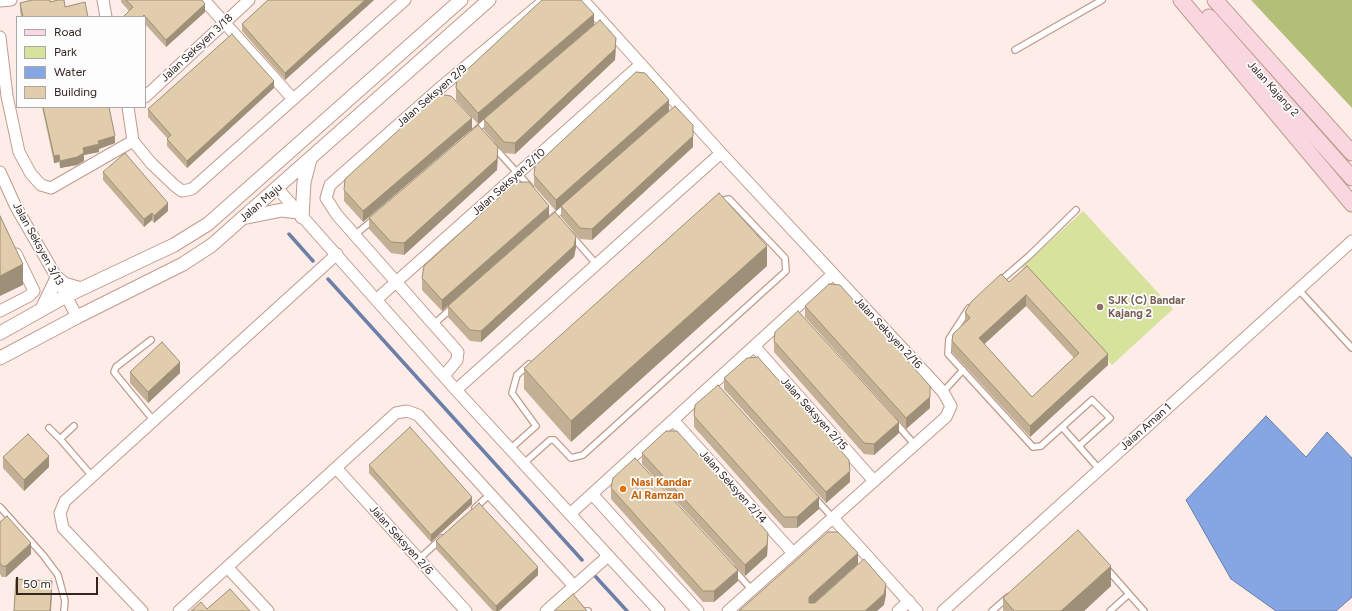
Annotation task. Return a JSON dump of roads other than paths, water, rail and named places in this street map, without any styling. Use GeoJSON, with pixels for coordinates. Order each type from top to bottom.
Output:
{"type":"FeatureCollection","features":[{"type":"Feature","properties":{"kind":"main road"},"geometry":{"type":"LineString","coordinates":[[1181,0],[1352,204]]}},
{"type":"Feature","properties":{"kind":"main road","name":"Jalan Kajang 2"},"geometry":{"type":"LineString","coordinates":[[1194,0],[1352,178]]}},
{"type":"Feature","properties":{"kind":"main road","name":"Jalan Kajang 2"},"geometry":{"type":"LineString","coordinates":[[1215,0],[1352,153]]}},
{"type":"Feature","properties":{"kind":"main road"},"geometry":{"type":"LineString","coordinates":[[1224,0],[1352,142]]}},
{"type":"Feature","properties":{"kind":"street"},"geometry":{"type":"LineString","coordinates":[[0,1],[11,0]]}},
{"type":"Feature","properties":{"kind":"street"},"geometry":{"type":"LineString","coordinates":[[103,0],[106,16]]}},
{"type":"Feature","properties":{"kind":"street"},"geometry":{"type":"LineString","coordinates":[[204,0],[293,100]]}},
{"type":"Feature","properties":{"kind":"street","name":"Jalan Seksyen 3/18"},"geometry":{"type":"LineString","coordinates":[[146,96],[249,0]]}},
{"type":"Feature","properties":{"kind":"street"},"geometry":{"type":"LineString","coordinates":[[128,108],[133,141],[151,163],[174,185],[182,191],[192,189],[404,0]]}},
{"type":"Feature","properties":{"kind":"street","name":"Jalan Maju"},"geometry":{"type":"LineString","coordinates":[[0,333],[66,296],[174,245],[208,224],[461,0]]}},
{"type":"Feature","properties":{"kind":"street","name":"Jalan Maju"},"geometry":{"type":"LineString","coordinates":[[0,358],[76,317],[183,264],[212,245],[488,0]]}},
{"type":"Feature","properties":{"kind":"street","name":"Jalan Seksyen 2/9"},"geometry":{"type":"LineString","coordinates":[[356,234],[337,215],[326,198],[330,185],[443,91],[545,0]]}},
{"type":"Feature","properties":{"kind":"street","name":"Jalan Seksyen 2/16"},"geometry":{"type":"LineString","coordinates":[[583,0],[600,25],[641,64],[677,109],[721,153],[944,392]]}},
{"type":"Feature","properties":{"kind":"street"},"geometry":{"type":"LineString","coordinates":[[0,37],[7,96],[19,152],[31,174],[41,185],[51,188],[133,141]]}},
{"type":"Feature","properties":{"kind":"street","name":"Jalan Seksyen 2/10"},"geometry":{"type":"LineString","coordinates":[[377,299],[641,64]]}},
{"type":"Feature","properties":{"kind":"street"},"geometry":{"type":"LineString","coordinates":[[277,188],[283,164],[291,149]]}},
{"type":"Feature","properties":{"kind":"street"},"geometry":{"type":"LineString","coordinates":[[456,390],[721,153]]}},
{"type":"Feature","properties":{"kind":"street"},"geometry":{"type":"LineString","coordinates":[[300,214],[304,182],[310,159]]}},
{"type":"Feature","properties":{"kind":"street","name":"Jalan Seksyen 3/13"},"geometry":{"type":"LineString","coordinates":[[0,172],[16,207],[57,278],[76,317]]}},
{"type":"Feature","properties":{"kind":"street"},"geometry":{"type":"LineString","coordinates":[[233,202],[271,188],[277,188],[377,299],[456,390],[659,611]]}},
{"type":"Feature","properties":{"kind":"street"},"geometry":{"type":"LineString","coordinates":[[243,219],[254,215],[282,210],[300,214]]}},
{"type":"Feature","properties":{"kind":"street"},"geometry":{"type":"LineString","coordinates":[[356,234],[458,352],[457,360],[444,376]]}},
{"type":"Feature","properties":{"kind":"street","name":"Jalan Aman 1"},"geometry":{"type":"LineString","coordinates":[[943,611],[1100,470],[1351,240]]}},
{"type":"Feature","properties":{"kind":"street"},"geometry":{"type":"LineString","coordinates":[[0,311],[29,296],[34,291],[11,242]]}},
{"type":"Feature","properties":{"kind":"street"},"geometry":{"type":"LineString","coordinates":[[142,611],[63,528],[60,513],[65,501],[337,254]]}},
{"type":"Feature","properties":{"kind":"street"},"geometry":{"type":"LineString","coordinates":[[570,514],[592,494],[634,461],[673,420],[715,387],[754,346],[796,313],[833,274]]}},
{"type":"Feature","properties":{"kind":"street"},"geometry":{"type":"LineString","coordinates":[[42,309],[57,278],[64,284],[81,290]]}},
{"type":"Feature","properties":{"kind":"street","name":"Jalan Seksyen 2/15"},"geometry":{"type":"LineString","coordinates":[[754,346],[874,482]]}},
{"type":"Feature","properties":{"kind":"street"},"geometry":{"type":"LineString","coordinates":[[728,611],[946,417],[950,406],[944,392]]}},
{"type":"Feature","properties":{"kind":"street"},"geometry":{"type":"LineString","coordinates":[[179,611],[396,414],[407,411],[418,415],[489,495],[574,586]]}},
{"type":"Feature","properties":{"kind":"street","name":"Jalan Seksyen 2/14"},"geometry":{"type":"LineString","coordinates":[[673,420],[793,553]]}},
{"type":"Feature","properties":{"kind":"street","name":"Jalan Seksyen 2/6"},"geometry":{"type":"LineString","coordinates":[[337,469],[466,611]]}},
{"type":"Feature","properties":{"kind":"street"},"geometry":{"type":"LineString","coordinates":[[592,494],[698,611]]}},
{"type":"Feature","properties":{"kind":"street"},"geometry":{"type":"LineString","coordinates":[[833,518],[867,561],[917,611]]}},
{"type":"Feature","properties":{"kind":"street"},"geometry":{"type":"LineString","coordinates":[[546,611],[608,556]]}},
{"type":"Feature","properties":{"kind":"street"},"geometry":{"type":"LineString","coordinates":[[228,568],[268,611]]}},
{"type":"Feature","properties":{"kind":"street"},"geometry":{"type":"LineString","coordinates":[[898,611],[909,602]]}},
{"type":"Feature","properties":{"kind":"lane"},"geometry":{"type":"LineString","coordinates":[[1015,50],[1102,0]]}},
{"type":"Feature","properties":{"kind":"lane"},"geometry":{"type":"LineString","coordinates":[[471,134],[495,114]]}},
{"type":"Feature","properties":{"kind":"lane"},"geometry":{"type":"LineString","coordinates":[[472,124],[482,135]]}},
{"type":"Feature","properties":{"kind":"lane"},"geometry":{"type":"LineString","coordinates":[[487,141],[534,192]]}},
{"type":"Feature","properties":{"kind":"lane"},"geometry":{"type":"LineString","coordinates":[[523,464],[550,440],[554,440],[571,458],[583,455],[786,271],[785,258],[729,199],[716,202]]}},
{"type":"Feature","properties":{"kind":"lane"},"geometry":{"type":"LineString","coordinates":[[550,221],[573,200]]}},
{"type":"Feature","properties":{"kind":"lane"},"geometry":{"type":"LineString","coordinates":[[550,210],[560,221]]}},
{"type":"Feature","properties":{"kind":"lane"},"geometry":{"type":"LineString","coordinates":[[994,285],[1029,256],[1076,210]]}},
{"type":"Feature","properties":{"kind":"lane"},"geometry":{"type":"LineString","coordinates":[[356,234],[379,214]]}},
{"type":"Feature","properties":{"kind":"lane"},"geometry":{"type":"LineString","coordinates":[[569,232],[597,265]]}},
{"type":"Feature","properties":{"kind":"lane"},"geometry":{"type":"LineString","coordinates":[[1298,289],[1352,348]]}},
{"type":"Feature","properties":{"kind":"lane"},"geometry":{"type":"LineString","coordinates":[[434,324],[457,303]]}},
{"type":"Feature","properties":{"kind":"lane"},"geometry":{"type":"LineString","coordinates":[[972,305],[949,339],[948,354],[1033,447],[1041,446],[1092,400],[1110,418],[1079,446]]}},
{"type":"Feature","properties":{"kind":"lane"},"geometry":{"type":"LineString","coordinates":[[151,340],[116,367],[114,372],[154,421]]}},
{"type":"Feature","properties":{"kind":"lane"},"geometry":{"type":"LineString","coordinates":[[510,449],[536,426],[512,393],[517,375],[535,359]]}},
{"type":"Feature","properties":{"kind":"lane"},"geometry":{"type":"LineString","coordinates":[[944,392],[963,370]]}},
{"type":"Feature","properties":{"kind":"lane"},"geometry":{"type":"LineString","coordinates":[[888,416],[915,445]]}},
{"type":"Feature","properties":{"kind":"lane"},"geometry":{"type":"LineString","coordinates":[[60,439],[74,426]]}},
{"type":"Feature","properties":{"kind":"lane"},"geometry":{"type":"LineString","coordinates":[[1062,427],[1100,470]]}},
{"type":"Feature","properties":{"kind":"lane"},"geometry":{"type":"LineString","coordinates":[[50,428],[92,476]]}},
{"type":"Feature","properties":{"kind":"lane"},"geometry":{"type":"LineString","coordinates":[[812,494],[833,518]]}},
{"type":"Feature","properties":{"kind":"lane"},"geometry":{"type":"LineString","coordinates":[[472,511],[489,495]]}},
{"type":"Feature","properties":{"kind":"lane"},"geometry":{"type":"LineString","coordinates":[[0,507],[43,555],[58,575],[64,602],[64,611]]}},
{"type":"Feature","properties":{"kind":"lane"},"geometry":{"type":"LineString","coordinates":[[419,559],[448,532]]}},
{"type":"Feature","properties":{"kind":"lane"},"geometry":{"type":"LineString","coordinates":[[1104,566],[1144,611]]}},
{"type":"Feature","properties":{"kind":"lane"},"geometry":{"type":"LineString","coordinates":[[731,567],[752,590]]}},
{"type":"Feature","properties":{"kind":"lane"},"geometry":{"type":"LineString","coordinates":[[992,611],[1016,590]]}},
{"type":"Feature","properties":{"kind":"lane"},"geometry":{"type":"LineString","coordinates":[[1110,611],[1129,594]]}},
{"type":"Feature","properties":{"kind":"lane"},"geometry":{"type":"LineString","coordinates":[[573,611],[588,611]]}},
{"type":"Feature","properties":{"kind":"water"},"geometry":{"type":"Polygon","coordinates":[[[1266,416],[1306,457],[1327,432],[1352,458],[1352,597],[1336,611],[1276,611],[1231,579],[1186,500],[1266,416]]]}},
{"type":"Feature","properties":{"kind":"waterway"},"geometry":{"type":"LineString","coordinates":[[289,234],[313,261]]}},
{"type":"Feature","properties":{"kind":"waterway"},"geometry":{"type":"LineString","coordinates":[[328,279],[582,560]]}},
{"type":"Feature","properties":{"kind":"waterway"},"geometry":{"type":"LineString","coordinates":[[595,576],[627,611]]}},
{"type":"Feature","properties":{"kind":"place","name":"SJK (C) Bandar Kajang 2"},"geometry":{"type":"Point","coordinates":[1100,307]}},
{"type":"Feature","properties":{"kind":"place","name":"Nasi Kandar Al Ramzan"},"geometry":{"type":"Point","coordinates":[623,489]}}]}
